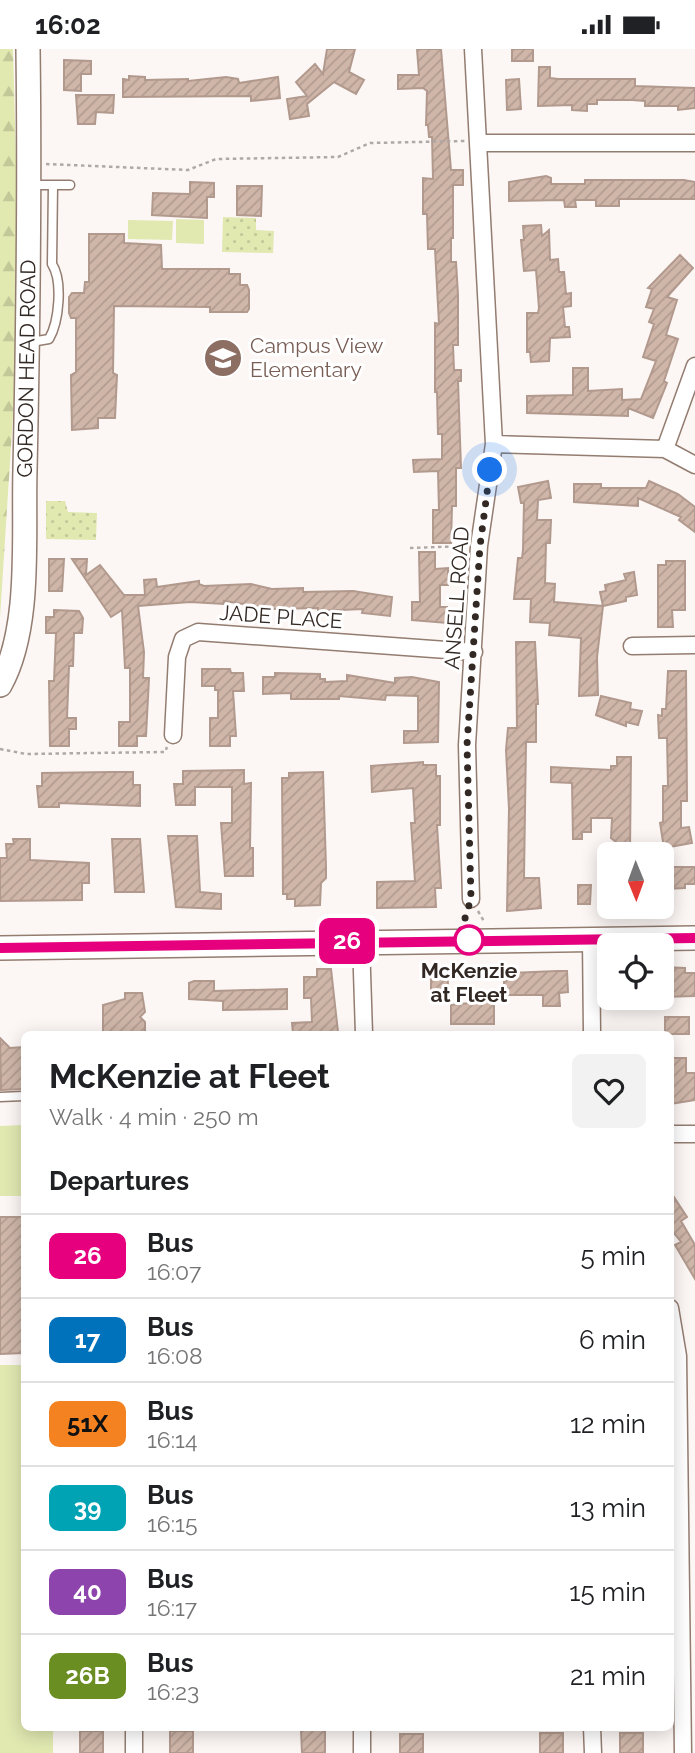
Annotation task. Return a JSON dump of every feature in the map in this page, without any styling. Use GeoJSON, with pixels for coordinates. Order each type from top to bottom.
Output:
{"type":"FeatureCollection","features":[{"type":"Feature","properties":{"kind":"main road","name":"GORDON HEAD ROAD"},"geometry":{"type":"LineString","coordinates":[[0,685],[7,673],[21,614],[28,342],[28,49]]}},
{"type":"Feature","properties":{"kind":"main road"},"geometry":{"type":"LineString","coordinates":[[0,948],[695,938]]}},
{"type":"Feature","properties":{"kind":"street","name":"ANSELL ROAD"},"geometry":{"type":"LineString","coordinates":[[471,899],[467,745],[480,546],[494,444],[473,49]]}},
{"type":"Feature","properties":{"kind":"street"},"geometry":{"type":"LineString","coordinates":[[479,142],[695,143]]}},
{"type":"Feature","properties":{"kind":"street"},"geometry":{"type":"LineString","coordinates":[[665,449],[695,366]]}},
{"type":"Feature","properties":{"kind":"street"},"geometry":{"type":"LineString","coordinates":[[494,444],[665,449],[695,465]]}},
{"type":"Feature","properties":{"kind":"street","name":"JADE PLACE"},"geometry":{"type":"LineString","coordinates":[[173,734],[177,657],[183,639],[198,632],[474,652]]}},
{"type":"Feature","properties":{"kind":"street"},"geometry":{"type":"LineString","coordinates":[[632,646],[695,645]]}},
{"type":"Feature","properties":{"kind":"street"},"geometry":{"type":"LineString","coordinates":[[591,940],[592,1031]]}},
{"type":"Feature","properties":{"kind":"street"},"geometry":{"type":"LineString","coordinates":[[361,941],[364,1031]]}},
{"type":"Feature","properties":{"kind":"street"},"geometry":{"type":"LineString","coordinates":[[674,1134],[695,1134]]}},
{"type":"Feature","properties":{"kind":"street"},"geometry":{"type":"LineString","coordinates":[[674,1332],[678,1356],[675,1436],[676,1617],[688,1677],[683,1753]]}},
{"type":"Feature","properties":{"kind":"street"},"geometry":{"type":"LineString","coordinates":[[134,1731],[134,1753]]}},
{"type":"Feature","properties":{"kind":"street"},"geometry":{"type":"LineString","coordinates":[[362,1731],[362,1753]]}},
{"type":"Feature","properties":{"kind":"street"},"geometry":{"type":"LineString","coordinates":[[592,1731],[593,1753]]}},
{"type":"Feature","properties":{"kind":"lane"},"geometry":{"type":"LineString","coordinates":[[29,174],[53,185],[70,185]]}},
{"type":"Feature","properties":{"kind":"lane"},"geometry":{"type":"LineString","coordinates":[[28,342],[44,342],[55,325],[57,272],[52,264],[53,185]]}},
{"type":"Feature","properties":{"kind":"lane"},"geometry":{"type":"LineString","coordinates":[[0,1097],[21,1096]]}},
{"type":"Feature","properties":{"kind":"path"},"geometry":{"type":"LineString","coordinates":[[29,174],[188,170],[215,159],[338,157],[370,143],[479,142]]}},
{"type":"Feature","properties":{"kind":"path"},"geometry":{"type":"LineString","coordinates":[[410,548],[480,546]]}},
{"type":"Feature","properties":{"kind":"path"},"geometry":{"type":"LineString","coordinates":[[0,749],[26,754],[165,752],[173,734]]}},
{"type":"Feature","properties":{"kind":"path"},"geometry":{"type":"LineString","coordinates":[[471,899],[487,926]]}},
{"type":"Feature","properties":{"kind":"green space"},"geometry":{"type":"Polygon","coordinates":[[[0,49],[13,49],[20,306],[0,618],[0,49]]]}},
{"type":"Feature","properties":{"kind":"green space"},"geometry":{"type":"Polygon","coordinates":[[[223,217],[256,218],[256,230],[274,231],[273,253],[222,252],[223,217]]]}},
{"type":"Feature","properties":{"kind":"green space"},"geometry":{"type":"Polygon","coordinates":[[[176,219],[204,220],[204,244],[176,243],[176,219]]]}},
{"type":"Feature","properties":{"kind":"green space"},"geometry":{"type":"Polygon","coordinates":[[[128,220],[173,221],[172,240],[128,239],[128,220]]]}},
{"type":"Feature","properties":{"kind":"green space"},"geometry":{"type":"Polygon","coordinates":[[[46,501],[65,501],[68,512],[97,513],[96,540],[46,539],[46,501]]]}},
{"type":"Feature","properties":{"kind":"green space"},"geometry":{"type":"Polygon","coordinates":[[[21,1125],[21,1196],[0,1196],[0,1126],[21,1125]]]}},
{"type":"Feature","properties":{"kind":"green space"},"geometry":{"type":"Polygon","coordinates":[[[0,1365],[21,1365],[21,1731],[53,1731],[53,1753],[0,1753],[0,1365]]]}},
{"type":"Feature","properties":{"kind":"building"},"geometry":{"type":"Polygon","coordinates":[[[327,49],[355,49],[349,72],[364,80],[356,94],[334,82],[307,104],[309,116],[290,119],[287,99],[307,96],[296,82],[315,64],[323,74],[327,49]]]}},
{"type":"Feature","properties":{"kind":"building"},"geometry":{"type":"Polygon","coordinates":[[[417,49],[441,49],[451,170],[463,170],[463,185],[453,185],[451,238],[451,262],[456,262],[458,295],[458,345],[453,345],[454,370],[461,370],[461,381],[458,381],[461,468],[456,468],[456,506],[452,506],[451,543],[433,543],[433,510],[439,510],[438,471],[414,472],[413,460],[442,459],[442,434],[438,434],[435,392],[435,323],[439,324],[435,249],[428,249],[427,214],[423,214],[423,178],[433,179],[432,137],[429,137],[426,125],[427,91],[423,88],[398,89],[398,75],[419,75],[417,49]]]}},
{"type":"Feature","properties":{"kind":"building"},"geometry":{"type":"Polygon","coordinates":[[[512,49],[533,49],[533,61],[512,61],[512,49]]]}},
{"type":"Feature","properties":{"kind":"building"},"geometry":{"type":"Polygon","coordinates":[[[64,60],[91,61],[91,74],[81,74],[81,91],[64,90],[64,60]]]}},
{"type":"Feature","properties":{"kind":"building"},"geometry":{"type":"Polygon","coordinates":[[[539,67],[550,67],[550,78],[635,79],[635,86],[695,88],[695,108],[678,110],[678,106],[645,106],[645,101],[632,100],[597,100],[597,104],[587,104],[587,111],[572,110],[572,105],[538,106],[539,67]]]}},
{"type":"Feature","properties":{"kind":"building"},"geometry":{"type":"Polygon","coordinates":[[[129,76],[145,77],[145,80],[188,81],[226,77],[238,79],[239,83],[278,77],[280,98],[251,101],[251,96],[123,97],[123,79],[129,80],[129,76]]]}},
{"type":"Feature","properties":{"kind":"building"},"geometry":{"type":"Polygon","coordinates":[[[519,79],[521,109],[507,110],[506,80],[519,79]]]}},
{"type":"Feature","properties":{"kind":"building"},"geometry":{"type":"Polygon","coordinates":[[[76,95],[114,95],[113,113],[96,112],[95,124],[78,124],[76,95]]]}},
{"type":"Feature","properties":{"kind":"building"},"geometry":{"type":"Polygon","coordinates":[[[546,176],[551,178],[551,184],[585,184],[585,180],[684,180],[695,182],[695,199],[619,199],[619,206],[596,206],[596,200],[575,200],[576,207],[565,207],[564,200],[509,201],[509,182],[546,176]]]}},
{"type":"Feature","properties":{"kind":"building"},"geometry":{"type":"Polygon","coordinates":[[[190,182],[214,183],[214,197],[207,197],[207,218],[152,215],[153,193],[190,194],[190,182]]]}},
{"type":"Feature","properties":{"kind":"building"},"geometry":{"type":"Polygon","coordinates":[[[237,186],[262,186],[261,216],[237,215],[237,186]]]}},
{"type":"Feature","properties":{"kind":"building"},"geometry":{"type":"Polygon","coordinates":[[[541,225],[542,236],[549,230],[550,260],[558,259],[559,272],[564,272],[566,294],[571,293],[571,306],[563,307],[565,327],[569,327],[570,337],[550,338],[549,361],[531,362],[530,352],[527,352],[527,313],[538,313],[536,270],[524,271],[521,240],[524,240],[523,226],[541,225]]]}},
{"type":"Feature","properties":{"kind":"building"},"geometry":{"type":"Polygon","coordinates":[[[89,234],[124,234],[124,243],[161,245],[162,269],[229,269],[229,274],[240,274],[240,285],[247,285],[249,290],[249,309],[247,312],[210,312],[210,307],[114,306],[113,373],[117,375],[115,418],[98,418],[98,428],[72,430],[71,375],[76,372],[76,318],[71,318],[69,313],[69,297],[72,293],[84,293],[85,282],[89,282],[89,234]]]}},
{"type":"Feature","properties":{"kind":"building"},"geometry":{"type":"Polygon","coordinates":[[[680,255],[693,268],[667,297],[677,300],[666,335],[678,339],[664,381],[667,383],[653,418],[628,408],[628,416],[527,413],[527,396],[573,395],[573,368],[588,368],[588,391],[622,389],[622,400],[641,399],[656,361],[643,357],[654,324],[649,322],[654,309],[646,307],[652,289],[648,288],[680,255]]]}},
{"type":"Feature","properties":{"kind":"building"},"geometry":{"type":"Polygon","coordinates":[[[548,481],[551,498],[538,500],[537,520],[551,520],[550,543],[546,543],[545,583],[555,584],[554,602],[603,606],[597,657],[598,695],[579,696],[581,638],[549,635],[550,623],[530,622],[531,599],[514,599],[518,558],[522,558],[523,550],[524,503],[521,503],[518,487],[548,481]]]}},
{"type":"Feature","properties":{"kind":"building"},"geometry":{"type":"Polygon","coordinates":[[[649,481],[678,494],[695,507],[695,532],[679,520],[681,517],[638,498],[638,506],[574,502],[574,484],[601,484],[601,488],[646,488],[649,481]]]}},
{"type":"Feature","properties":{"kind":"building"},"geometry":{"type":"Polygon","coordinates":[[[419,552],[435,552],[435,569],[448,568],[448,585],[440,585],[440,607],[447,607],[447,623],[412,620],[412,602],[420,602],[419,552]]]}},
{"type":"Feature","properties":{"kind":"building"},"geometry":{"type":"Polygon","coordinates":[[[49,559],[64,559],[62,591],[49,591],[49,559]]]}},
{"type":"Feature","properties":{"kind":"building"},"geometry":{"type":"Polygon","coordinates":[[[72,559],[87,559],[86,575],[100,565],[124,595],[145,595],[144,580],[156,579],[157,587],[199,581],[199,584],[204,586],[251,584],[272,589],[303,588],[303,592],[353,591],[392,597],[390,616],[362,613],[363,609],[275,609],[224,601],[224,604],[190,602],[138,606],[144,652],[143,678],[149,678],[146,736],[137,736],[137,746],[119,746],[119,722],[130,722],[130,668],[125,668],[122,610],[111,617],[72,559]]]}},
{"type":"Feature","properties":{"kind":"building"},"geometry":{"type":"Polygon","coordinates":[[[666,561],[685,561],[685,610],[672,610],[673,627],[658,627],[658,565],[666,565],[666,561]]]}},
{"type":"Feature","properties":{"kind":"building"},"geometry":{"type":"Polygon","coordinates":[[[634,572],[637,595],[626,597],[626,601],[603,606],[600,592],[606,591],[605,585],[626,580],[624,574],[634,572]]]}},
{"type":"Feature","properties":{"kind":"building"},"geometry":{"type":"Polygon","coordinates":[[[54,610],[79,611],[83,618],[82,633],[74,633],[73,666],[69,666],[67,718],[76,718],[76,729],[69,729],[69,746],[50,746],[49,681],[54,681],[56,633],[46,633],[46,617],[54,617],[54,610]]]}},
{"type":"Feature","properties":{"kind":"building"},"geometry":{"type":"Polygon","coordinates":[[[516,642],[535,642],[538,704],[536,742],[526,742],[524,878],[539,878],[541,908],[507,911],[509,809],[506,750],[508,728],[517,728],[516,642]]]}},
{"type":"Feature","properties":{"kind":"building"},"geometry":{"type":"Polygon","coordinates":[[[202,669],[230,669],[231,673],[243,673],[244,691],[233,691],[236,736],[230,736],[230,746],[210,746],[210,718],[218,718],[218,690],[215,690],[215,686],[202,686],[202,669]]]}},
{"type":"Feature","properties":{"kind":"building"},"geometry":{"type":"Polygon","coordinates":[[[668,671],[686,671],[687,801],[681,801],[681,828],[689,827],[692,843],[674,846],[674,842],[663,842],[660,823],[663,822],[663,786],[668,786],[667,738],[659,738],[658,715],[662,716],[662,709],[666,709],[668,671]]]}},
{"type":"Feature","properties":{"kind":"building"},"geometry":{"type":"Polygon","coordinates":[[[275,673],[320,674],[320,679],[325,679],[325,682],[347,681],[347,675],[395,683],[395,678],[412,677],[439,682],[438,742],[404,743],[404,731],[418,731],[418,696],[386,695],[385,700],[339,696],[339,699],[291,699],[291,693],[263,694],[263,677],[275,677],[275,673]]]}},
{"type":"Feature","properties":{"kind":"building"},"geometry":{"type":"Polygon","coordinates":[[[601,696],[631,703],[630,709],[642,711],[638,725],[626,722],[626,726],[596,715],[601,696]]]}},
{"type":"Feature","properties":{"kind":"building"},"geometry":{"type":"Polygon","coordinates":[[[617,757],[631,757],[630,842],[616,842],[611,838],[612,818],[591,818],[591,832],[582,832],[582,839],[573,839],[572,783],[551,782],[551,767],[611,770],[611,766],[617,766],[617,757]]]}},
{"type":"Feature","properties":{"kind":"building"},"geometry":{"type":"Polygon","coordinates":[[[423,762],[423,765],[436,765],[436,776],[440,776],[440,825],[437,825],[441,888],[435,888],[436,907],[377,908],[377,882],[415,881],[411,823],[415,823],[413,788],[372,792],[371,766],[423,762]]]}},
{"type":"Feature","properties":{"kind":"building"},"geometry":{"type":"Polygon","coordinates":[[[244,770],[244,784],[251,783],[250,848],[253,848],[253,876],[225,876],[221,823],[232,823],[232,787],[195,787],[195,805],[176,805],[174,784],[183,784],[183,771],[244,770]]]}},
{"type":"Feature","properties":{"kind":"building"},"geometry":{"type":"Polygon","coordinates":[[[133,772],[133,785],[140,785],[140,806],[59,803],[59,807],[39,807],[37,786],[42,786],[42,773],[133,772]]]}},
{"type":"Feature","properties":{"kind":"building"},"geometry":{"type":"Polygon","coordinates":[[[323,772],[326,878],[321,883],[320,905],[295,906],[295,899],[287,899],[287,894],[283,894],[282,778],[289,778],[289,773],[323,772]]]}},
{"type":"Feature","properties":{"kind":"building"},"geometry":{"type":"Polygon","coordinates":[[[168,836],[197,836],[200,892],[221,894],[221,909],[176,907],[168,836]]]}},
{"type":"Feature","properties":{"kind":"building"},"geometry":{"type":"Polygon","coordinates":[[[13,839],[30,839],[30,860],[89,863],[89,883],[82,883],[82,900],[0,901],[0,858],[7,858],[6,844],[14,844],[13,839]]]}},
{"type":"Feature","properties":{"kind":"building"},"geometry":{"type":"Polygon","coordinates":[[[112,839],[140,839],[144,892],[115,892],[112,839]]]}},
{"type":"Feature","properties":{"kind":"building"},"geometry":{"type":"Polygon","coordinates":[[[674,867],[695,867],[695,884],[685,884],[685,888],[674,889],[674,867]]]}},
{"type":"Feature","properties":{"kind":"building"},"geometry":{"type":"Polygon","coordinates":[[[578,885],[591,885],[590,904],[578,904],[578,885]]]}},
{"type":"Feature","properties":{"kind":"building"},"geometry":{"type":"Polygon","coordinates":[[[674,968],[685,968],[685,973],[695,973],[695,996],[674,997],[674,968]]]}},
{"type":"Feature","properties":{"kind":"building"},"geometry":{"type":"Polygon","coordinates":[[[317,969],[331,969],[338,1031],[293,1031],[292,1023],[312,1022],[311,998],[304,998],[304,977],[317,977],[317,969]]]}},
{"type":"Feature","properties":{"kind":"building"},"geometry":{"type":"Polygon","coordinates":[[[431,970],[447,971],[449,997],[431,996],[431,970]]]}},
{"type":"Feature","properties":{"kind":"building"},"geometry":{"type":"Polygon","coordinates":[[[567,971],[568,992],[559,993],[560,1006],[543,1006],[543,995],[504,995],[504,977],[511,977],[511,973],[567,971]]]}},
{"type":"Feature","properties":{"kind":"building"},"geometry":{"type":"Polygon","coordinates":[[[214,981],[214,991],[287,989],[287,1009],[223,1010],[223,1001],[189,999],[189,983],[214,981]]]}},
{"type":"Feature","properties":{"kind":"building"},"geometry":{"type":"Polygon","coordinates":[[[125,993],[142,993],[145,1012],[140,1017],[145,1022],[145,1031],[103,1031],[103,1005],[125,999],[125,993]]]}},
{"type":"Feature","properties":{"kind":"building"},"geometry":{"type":"Polygon","coordinates":[[[494,1002],[494,1024],[451,1024],[451,1005],[494,1002]]]}},
{"type":"Feature","properties":{"kind":"building"},"geometry":{"type":"Polygon","coordinates":[[[665,1017],[689,1017],[689,1034],[665,1031],[665,1017]]]}},
{"type":"Feature","properties":{"kind":"building"},"geometry":{"type":"Polygon","coordinates":[[[0,1038],[10,1048],[21,1047],[21,1089],[1,1090],[0,1038]]]}},
{"type":"Feature","properties":{"kind":"building"},"geometry":{"type":"Polygon","coordinates":[[[674,1058],[686,1058],[686,1073],[695,1073],[695,1100],[674,1103],[674,1058]]]}},
{"type":"Feature","properties":{"kind":"building"},"geometry":{"type":"Polygon","coordinates":[[[674,1197],[687,1217],[681,1221],[695,1245],[695,1279],[675,1245],[681,1242],[674,1233],[674,1197]]]}},
{"type":"Feature","properties":{"kind":"building"},"geometry":{"type":"Polygon","coordinates":[[[0,1217],[21,1217],[21,1353],[0,1354],[0,1217]]]}},
{"type":"Feature","properties":{"kind":"building"},"geometry":{"type":"Polygon","coordinates":[[[80,1731],[103,1731],[103,1753],[80,1753],[80,1731]]]}},
{"type":"Feature","properties":{"kind":"building"},"geometry":{"type":"Polygon","coordinates":[[[170,1731],[193,1731],[193,1753],[170,1753],[170,1731]]]}},
{"type":"Feature","properties":{"kind":"building"},"geometry":{"type":"Polygon","coordinates":[[[301,1731],[325,1731],[325,1753],[302,1753],[301,1731]]]}},
{"type":"Feature","properties":{"kind":"building"},"geometry":{"type":"Polygon","coordinates":[[[540,1733],[563,1733],[563,1753],[540,1753],[540,1733]]]}},
{"type":"Feature","properties":{"kind":"building"},"geometry":{"type":"Polygon","coordinates":[[[620,1733],[643,1733],[643,1753],[620,1753],[620,1733]]]}},
{"type":"Feature","properties":{"kind":"building"},"geometry":{"type":"Polygon","coordinates":[[[400,1734],[423,1734],[423,1753],[400,1753],[400,1734]]]}},
{"type":"Feature","properties":{"kind":"bus line","name":"26"},"geometry":{"type":"LineString","coordinates":[[0,948],[695,938]]}},
{"type":"Feature","properties":{"kind":"place","name":"Campus View Elementary"},"geometry":{"type":"Point","coordinates":[223,358]}},
{"type":"Feature","properties":{"kind":"place","name":"McKenzie at Fleet"},"geometry":{"type":"Point","coordinates":[469,940]}},
{"type":"Feature","properties":{"kind":"route"},"geometry":{"type":"LineString","coordinates":[[469,940],[473,940],[462,940],[461,931],[471,899],[467,745],[480,546],[490,470]]}}]}
